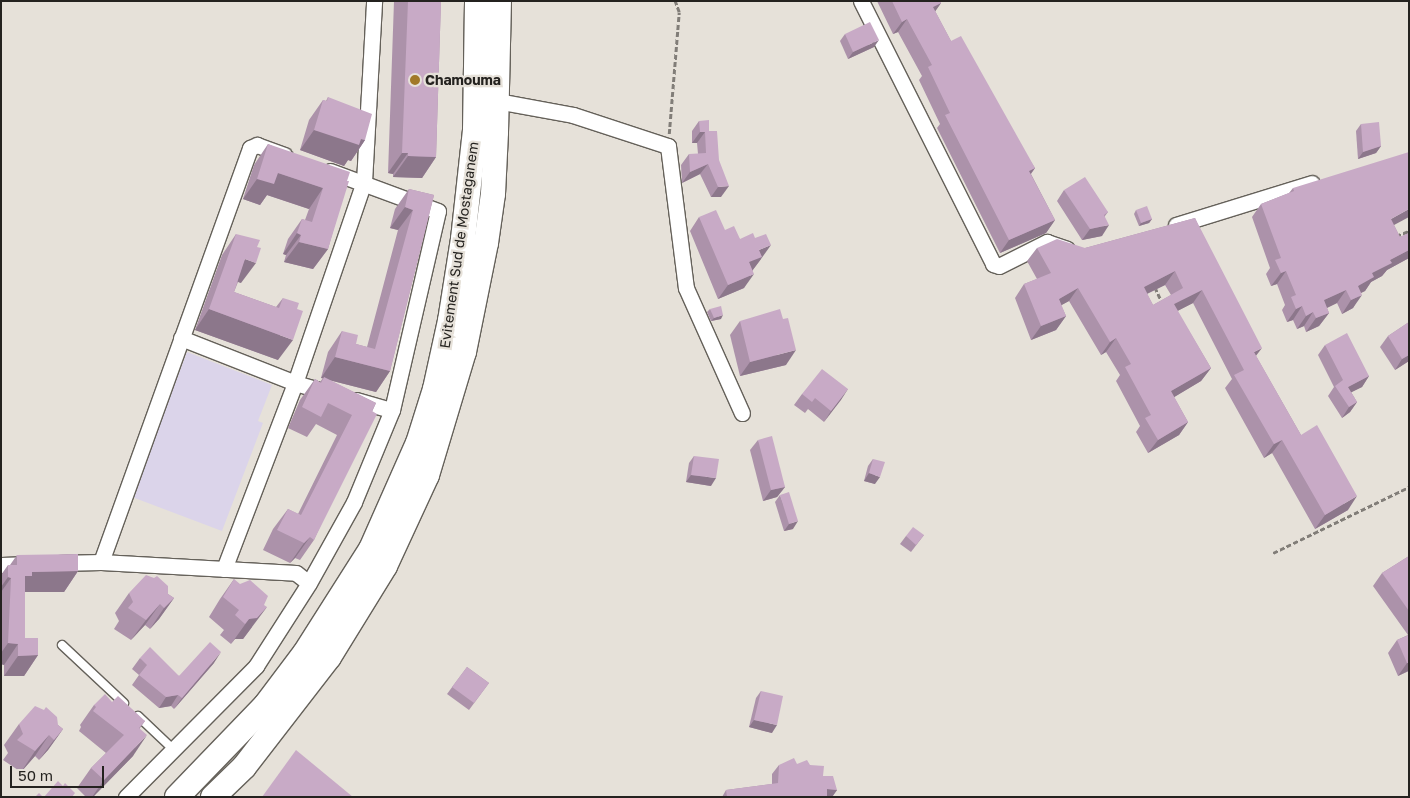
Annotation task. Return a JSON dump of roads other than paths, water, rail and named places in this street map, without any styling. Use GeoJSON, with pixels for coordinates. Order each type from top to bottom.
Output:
{"type":"FeatureCollection","features":[{"type":"Feature","properties":{"kind":"highway","name":"Evitement Sud de Mostaganem"},"geometry":{"type":"LineString","coordinates":[[178,797],[265,706],[306,653],[371,549],[418,443],[446,340],[463,239],[475,130],[477,1]]}},
{"type":"Feature","properties":{"kind":"highway","name":"Evitement Sud de Mostaganem"},"geometry":{"type":"LineString","coordinates":[[214,797],[244,767],[328,657],[385,566],[427,475],[464,352],[486,243],[493,194],[499,1]]}},
{"type":"Feature","properties":{"kind":"street"},"geometry":{"type":"LineString","coordinates":[[224,569],[294,383],[364,182],[374,1]]}},
{"type":"Feature","properties":{"kind":"street"},"geometry":{"type":"LineString","coordinates":[[861,1],[993,264],[999,266],[1047,242],[1080,251]]}},
{"type":"Feature","properties":{"kind":"street"},"geometry":{"type":"LineString","coordinates":[[497,101],[573,115],[668,146],[686,288],[742,413]]}},
{"type":"Feature","properties":{"kind":"street"},"geometry":{"type":"LineString","coordinates":[[101,562],[250,148],[257,145],[301,161]]}},
{"type":"Feature","properties":{"kind":"street"},"geometry":{"type":"LineString","coordinates":[[126,797],[256,666],[309,583],[354,502],[392,410],[439,214],[436,208],[319,167]]}},
{"type":"Feature","properties":{"kind":"street"},"geometry":{"type":"LineString","coordinates":[[1158,230],[1324,179]]}},
{"type":"Feature","properties":{"kind":"street"},"geometry":{"type":"LineString","coordinates":[[181,338],[294,383],[392,410]]}},
{"type":"Feature","properties":{"kind":"street"},"geometry":{"type":"LineString","coordinates":[[1,565],[101,562],[296,573],[309,583]]}},
{"type":"Feature","properties":{"kind":"lane"},"geometry":{"type":"LineString","coordinates":[[62,645],[174,750]]}},
{"type":"Feature","properties":{"kind":"place","name":"Chamouma"},"geometry":{"type":"Point","coordinates":[415,80]}}]}
